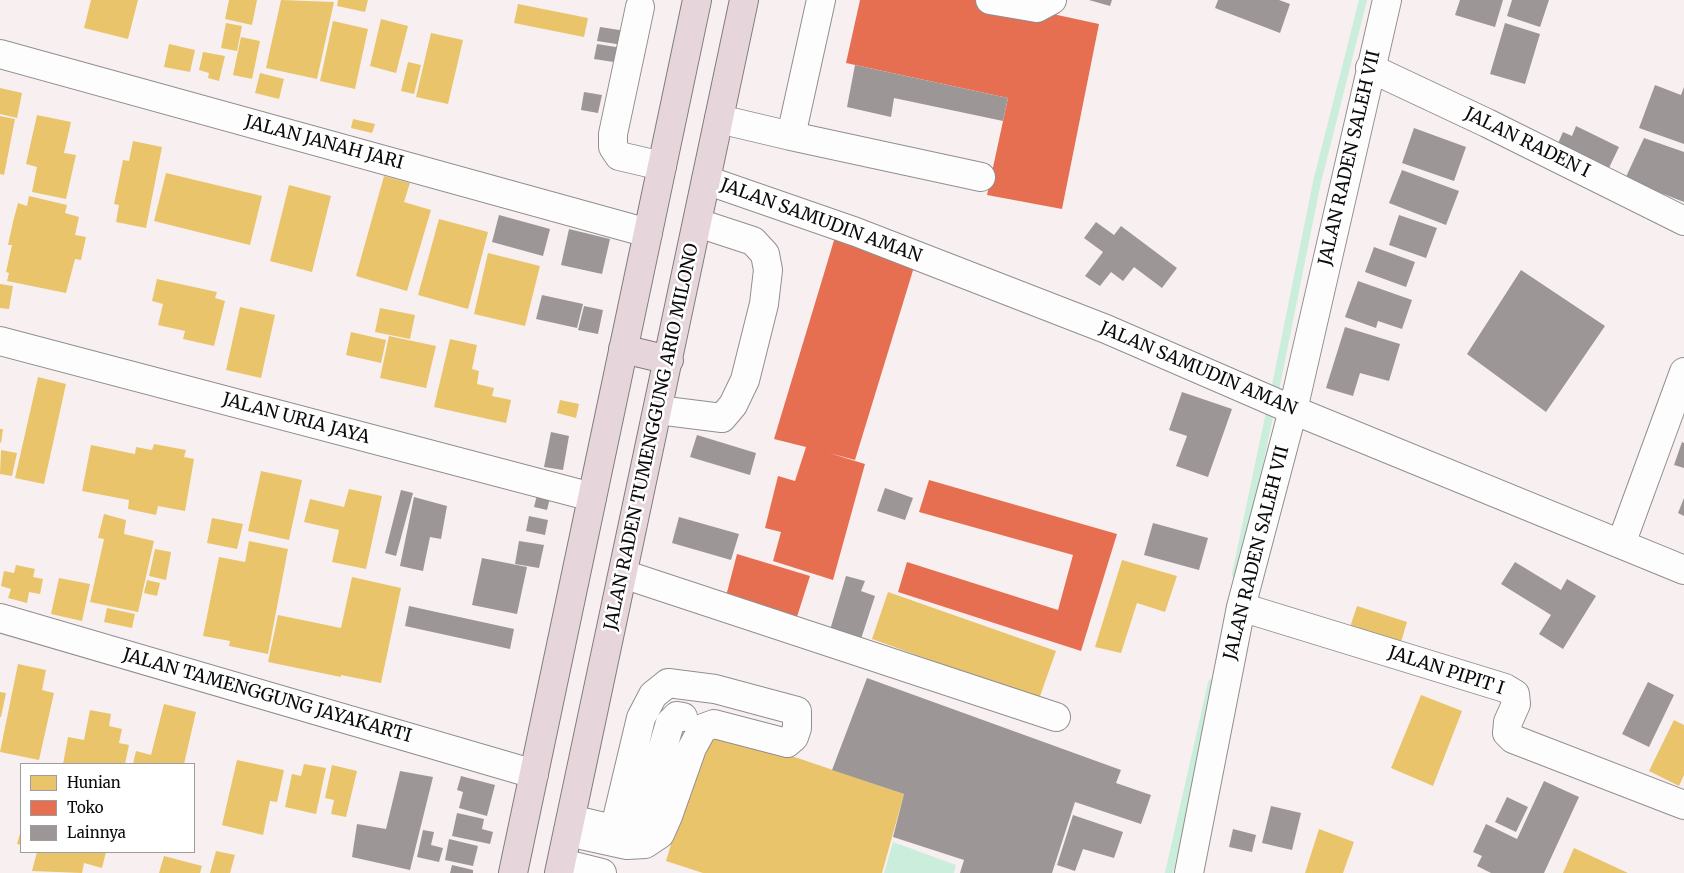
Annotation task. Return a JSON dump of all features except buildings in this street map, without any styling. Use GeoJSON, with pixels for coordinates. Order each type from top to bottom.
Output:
{"type":"FeatureCollection","features":[{"type":"Feature","properties":{"kind":"highway"},"geometry":{"type":"LineString","coordinates":[[513,873],[697,0]]}},
{"type":"Feature","properties":{"kind":"highway","name":"JALAN RADEN TUMENGGUNG ARIO MILONO"},"geometry":{"type":"LineString","coordinates":[[561,868],[744,0]]}},
{"type":"Feature","properties":{"kind":"highway"},"geometry":{"type":"LineString","coordinates":[[623,349],[669,360]]}},
{"type":"Feature","properties":{"kind":"street"},"geometry":{"type":"LineString","coordinates":[[791,136],[821,0]]}},
{"type":"Feature","properties":{"kind":"street"},"geometry":{"type":"LineString","coordinates":[[990,0],[1010,5],[1037,8],[1052,0]]}},
{"type":"Feature","properties":{"kind":"street","name":"JALAN RADEN SALEH VII"},"geometry":{"type":"LineString","coordinates":[[1189,873],[1279,404],[1387,0]]}},
{"type":"Feature","properties":{"kind":"street"},"geometry":{"type":"LineString","coordinates":[[640,7],[613,134],[613,147],[619,156],[662,166]]}},
{"type":"Feature","properties":{"kind":"street","name":"JALAN JANAH JARI"},"geometry":{"type":"LineString","coordinates":[[0,54],[648,232]]}},
{"type":"Feature","properties":{"kind":"street","name":"JALAN RADEN I"},"geometry":{"type":"LineString","coordinates":[[1370,68],[1487,123],[1684,221]]}},
{"type":"Feature","properties":{"kind":"street"},"geometry":{"type":"LineString","coordinates":[[719,119],[981,177]]}},
{"type":"Feature","properties":{"kind":"street","name":"JALAN SAMUDIN AMAN"},"geometry":{"type":"LineString","coordinates":[[706,180],[856,232],[1097,325],[1279,404],[1684,570]]}},
{"type":"Feature","properties":{"kind":"street"},"geometry":{"type":"LineString","coordinates":[[658,410],[722,418],[733,405],[745,380],[764,304],[768,270],[765,254],[753,241],[698,223]]}},
{"type":"Feature","properties":{"kind":"street","name":"JALAN URIA JAYA"},"geometry":{"type":"LineString","coordinates":[[0,341],[592,497]]}},
{"type":"Feature","properties":{"kind":"street"},"geometry":{"type":"LineString","coordinates":[[1621,544],[1684,372]]}},
{"type":"Feature","properties":{"kind":"street"},"geometry":{"type":"LineString","coordinates":[[623,574],[1056,717]]}},
{"type":"Feature","properties":{"kind":"street","name":"JALAN PIPIT I"},"geometry":{"type":"LineString","coordinates":[[1241,607],[1505,688],[1515,694],[1516,704],[1508,722],[1507,733],[1513,739],[1684,805]]}},
{"type":"Feature","properties":{"kind":"street","name":"JALAN TAMENGGUNG JAYAKARTI"},"geometry":{"type":"LineString","coordinates":[[0,618],[534,774]]}},
{"type":"Feature","properties":{"kind":"street"},"geometry":{"type":"LineString","coordinates":[[668,683],[715,689],[796,711],[798,717],[797,728],[794,737],[787,743],[714,724],[703,728],[692,748],[657,846],[627,845],[569,826],[613,828],[616,823],[641,718],[653,695],[668,683]]}},
{"type":"Feature","properties":{"kind":"street"},"geometry":{"type":"LineString","coordinates":[[616,823],[630,822],[638,816],[651,788],[670,723],[677,716],[683,716]]}},
{"type":"Feature","properties":{"kind":"street"},"geometry":{"type":"LineString","coordinates":[[561,868],[602,873]]}},
{"type":"Feature","properties":{"kind":"shaded area"},"geometry":{"type":"Polygon","coordinates":[[[893,842],[956,865],[954,873],[884,873],[893,842]]]}},
{"type":"Feature","properties":{"kind":"waterway"},"geometry":{"type":"LineString","coordinates":[[1274,395],[1317,182],[1363,0]]}},
{"type":"Feature","properties":{"kind":"waterway"},"geometry":{"type":"LineString","coordinates":[[1236,574],[1271,407]]}},
{"type":"Feature","properties":{"kind":"waterway"},"geometry":{"type":"LineString","coordinates":[[1169,873],[1212,683]]}}]}
